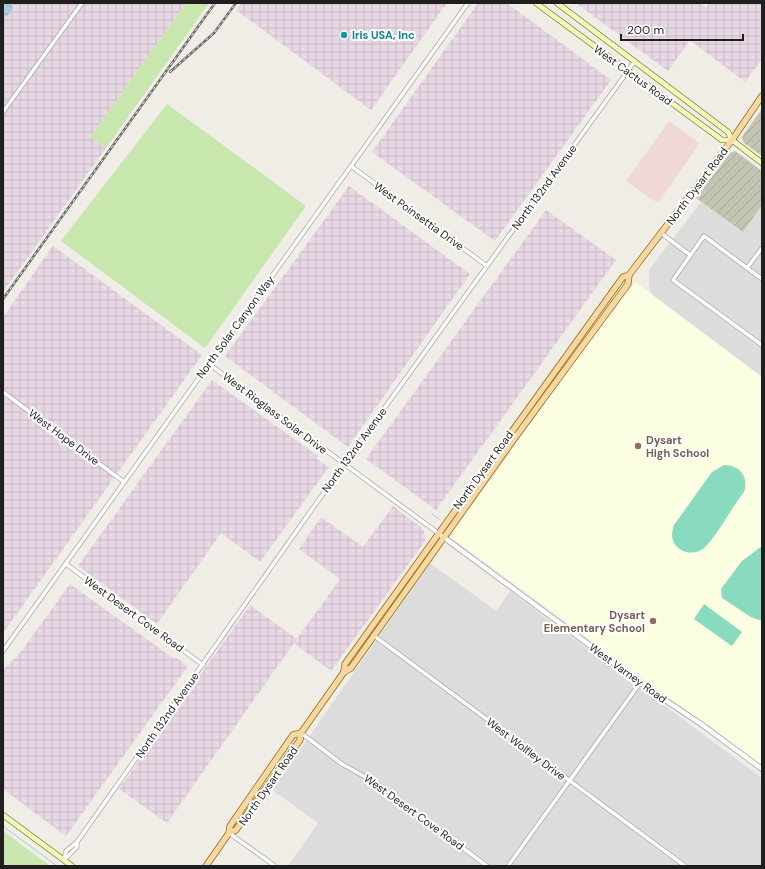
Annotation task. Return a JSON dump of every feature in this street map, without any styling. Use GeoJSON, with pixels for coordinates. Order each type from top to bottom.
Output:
{"type":"FeatureCollection","features":[{"type":"Feature","properties":{"kind":"main road","name":"West Cactus Road"},"geometry":{"type":"LineString","coordinates":[[536,3],[722,140],[732,140]]}},
{"type":"Feature","properties":{"kind":"main road","name":"West Cactus Road"},"geometry":{"type":"LineString","coordinates":[[556,3],[728,132],[732,140],[762,162]]}},
{"type":"Feature","properties":{"kind":"main road","name":"North Dysart Road"},"geometry":{"type":"LineString","coordinates":[[344,671],[351,668],[628,284],[629,275],[732,140],[762,96]]}},
{"type":"Feature","properties":{"kind":"main road","name":"North Dysart Road"},"geometry":{"type":"LineString","coordinates":[[206,866],[229,833],[230,826],[293,735],[301,733],[344,671],[345,664],[438,533],[622,277],[629,275]]}},
{"type":"Feature","properties":{"kind":"main road"},"geometry":{"type":"LineString","coordinates":[[608,296],[614,294],[620,287],[628,284]]}},
{"type":"Feature","properties":{"kind":"main road"},"geometry":{"type":"LineString","coordinates":[[3,815],[72,866]]}},
{"type":"Feature","properties":{"kind":"street"},"geometry":{"type":"LineString","coordinates":[[3,112],[82,3]]}},
{"type":"Feature","properties":{"kind":"street","name":"North Solar Canyon Way"},"geometry":{"type":"LineString","coordinates":[[3,651],[468,3]]}},
{"type":"Feature","properties":{"kind":"street","name":"North 132nd Avenue"},"geometry":{"type":"LineString","coordinates":[[64,860],[76,847],[77,842],[344,464],[635,61]]}},
{"type":"Feature","properties":{"kind":"street","name":"West Poinsettia Drive"},"geometry":{"type":"LineString","coordinates":[[351,166],[487,266]]}},
{"type":"Feature","properties":{"kind":"street"},"geometry":{"type":"LineString","coordinates":[[661,233],[690,255]]}},
{"type":"Feature","properties":{"kind":"street"},"geometry":{"type":"LineString","coordinates":[[762,279],[704,236],[673,280],[762,345]]}},
{"type":"Feature","properties":{"kind":"street"},"geometry":{"type":"LineString","coordinates":[[747,268],[762,248]]}},
{"type":"Feature","properties":{"kind":"street","name":"West Rioglass Solar Drive"},"geometry":{"type":"LineString","coordinates":[[209,364],[438,533]]}},
{"type":"Feature","properties":{"kind":"street","name":"West Hope Drive"},"geometry":{"type":"LineString","coordinates":[[3,392],[124,482]]}},
{"type":"Feature","properties":{"kind":"street","name":"West Varney Road"},"geometry":{"type":"LineString","coordinates":[[438,533],[640,683],[701,724],[762,769]]}},
{"type":"Feature","properties":{"kind":"street","name":"West Desert Cove Road"},"geometry":{"type":"LineString","coordinates":[[66,564],[203,665]]}},
{"type":"Feature","properties":{"kind":"street","name":"West Wolfley Drive"},"geometry":{"type":"LineString","coordinates":[[368,632],[685,866]]}},
{"type":"Feature","properties":{"kind":"street"},"geometry":{"type":"LineString","coordinates":[[508,866],[640,683]]}},
{"type":"Feature","properties":{"kind":"street","name":"West Desert Cove Road"},"geometry":{"type":"LineString","coordinates":[[301,733],[342,764],[376,783],[487,866]]}},
{"type":"Feature","properties":{"kind":"street"},"geometry":{"type":"LineString","coordinates":[[229,833],[274,866]]}},
{"type":"Feature","properties":{"kind":"shaded area"},"geometry":{"type":"Polygon","coordinates":[[[3,3],[186,3],[91,136],[106,148],[3,292],[3,3]]]}},
{"type":"Feature","properties":{"kind":"shaded area"},"geometry":{"type":"Polygon","coordinates":[[[241,3],[447,3],[371,110],[236,10],[241,3]]]}},
{"type":"Feature","properties":{"kind":"shaded area"},"geometry":{"type":"Polygon","coordinates":[[[478,3],[507,3],[611,80],[495,241],[372,152],[478,3]]]}},
{"type":"Feature","properties":{"kind":"shaded area"},"geometry":{"type":"Polygon","coordinates":[[[576,3],[700,3],[706,7],[709,3],[762,3],[762,59],[745,82],[690,40],[668,71],[576,3]]]}},
{"type":"Feature","properties":{"kind":"shaded area"},"geometry":{"type":"Polygon","coordinates":[[[762,109],[762,156],[744,143],[742,139],[743,135],[762,109]]]}},
{"type":"Feature","properties":{"kind":"shaded area"},"geometry":{"type":"Polygon","coordinates":[[[669,121],[700,143],[658,203],[626,181],[669,121]]]}},
{"type":"Feature","properties":{"kind":"shaded area"},"geometry":{"type":"Polygon","coordinates":[[[735,151],[762,171],[762,205],[743,232],[696,198],[730,153],[735,151]]]}},
{"type":"Feature","properties":{"kind":"shaded area"},"geometry":{"type":"Polygon","coordinates":[[[349,186],[470,274],[348,447],[225,356],[349,186]]]}},
{"type":"Feature","properties":{"kind":"shaded area"},"geometry":{"type":"Polygon","coordinates":[[[701,202],[743,232],[762,205],[762,377],[654,296],[649,288],[649,270],[701,202]]]}},
{"type":"Feature","properties":{"kind":"shaded area"},"geometry":{"type":"Polygon","coordinates":[[[546,210],[616,260],[436,510],[366,459],[546,210]]]}},
{"type":"Feature","properties":{"kind":"shaded area"},"geometry":{"type":"Polygon","coordinates":[[[53,246],[202,355],[3,633],[3,317],[53,246]]]}},
{"type":"Feature","properties":{"kind":"shaded area","name":"Dysart High School"},"geometry":{"type":"Polygon","coordinates":[[[635,282],[762,377],[762,766],[451,537],[602,323],[614,312],[635,282]]]}},
{"type":"Feature","properties":{"kind":"shaded area"},"geometry":{"type":"Polygon","coordinates":[[[212,380],[318,456],[316,458],[329,467],[260,562],[221,533],[157,624],[78,566],[212,380]]]}},
{"type":"Feature","properties":{"kind":"shaded area"},"geometry":{"type":"Polygon","coordinates":[[[393,506],[424,530],[425,541],[331,671],[294,643],[167,823],[119,789],[250,605],[297,639],[340,579],[299,549],[321,517],[363,547],[393,506]]]}},
{"type":"Feature","properties":{"kind":"shaded area"},"geometry":{"type":"Polygon","coordinates":[[[430,563],[496,611],[510,591],[762,778],[762,866],[288,866],[318,823],[272,790],[430,563]]]}},
{"type":"Feature","properties":{"kind":"shaded area"},"geometry":{"type":"Polygon","coordinates":[[[70,584],[173,658],[175,657],[188,666],[66,836],[3,789],[3,670],[20,653],[70,584]]]}},
{"type":"Feature","properties":{"kind":"green space"},"geometry":{"type":"Polygon","coordinates":[[[186,3],[209,3],[106,148],[91,136],[186,3]]]}},
{"type":"Feature","properties":{"kind":"green space"},"geometry":{"type":"Polygon","coordinates":[[[167,104],[306,206],[205,348],[61,241],[167,104]]]}},
{"type":"Feature","properties":{"kind":"green space"},"geometry":{"type":"Polygon","coordinates":[[[724,465],[735,467],[742,473],[745,481],[744,492],[704,548],[692,553],[684,551],[680,549],[673,541],[672,534],[674,525],[712,472],[724,465]]]}},
{"type":"Feature","properties":{"kind":"green space"},"geometry":{"type":"Polygon","coordinates":[[[762,546],[762,621],[751,617],[722,598],[721,589],[742,561],[762,546]]]}},
{"type":"Feature","properties":{"kind":"green space"},"geometry":{"type":"Polygon","coordinates":[[[704,604],[742,632],[732,646],[694,619],[704,604]]]}},
{"type":"Feature","properties":{"kind":"green space"},"geometry":{"type":"Polygon","coordinates":[[[3,831],[50,866],[3,866],[3,831]]]}},
{"type":"Feature","properties":{"kind":"water"},"geometry":{"type":"Polygon","coordinates":[[[3,3],[11,3],[12,9],[10,14],[3,18],[3,3]]]}},
{"type":"Feature","properties":{"kind":"waterway"},"geometry":{"type":"LineString","coordinates":[[749,144],[752,139]]}},
{"type":"Feature","properties":{"kind":"waterway"},"geometry":{"type":"LineString","coordinates":[[432,514],[439,519]]}},
{"type":"Feature","properties":{"kind":"waterway"},"geometry":{"type":"LineString","coordinates":[[3,826],[57,866]]}},
{"type":"Feature","properties":{"kind":"railway"},"geometry":{"type":"LineString","coordinates":[[3,299],[215,3]]}},
{"type":"Feature","properties":{"kind":"railway"},"geometry":{"type":"LineString","coordinates":[[170,72],[214,33],[236,3]]}},
{"type":"Feature","properties":{"kind":"place","name":"Iris USA, Inc"},"geometry":{"type":"Point","coordinates":[344,35]}},
{"type":"Feature","properties":{"kind":"place","name":"Dysart High School"},"geometry":{"type":"Point","coordinates":[638,446]}},
{"type":"Feature","properties":{"kind":"place","name":"Dysart Elementary School"},"geometry":{"type":"Point","coordinates":[653,621]}}]}
